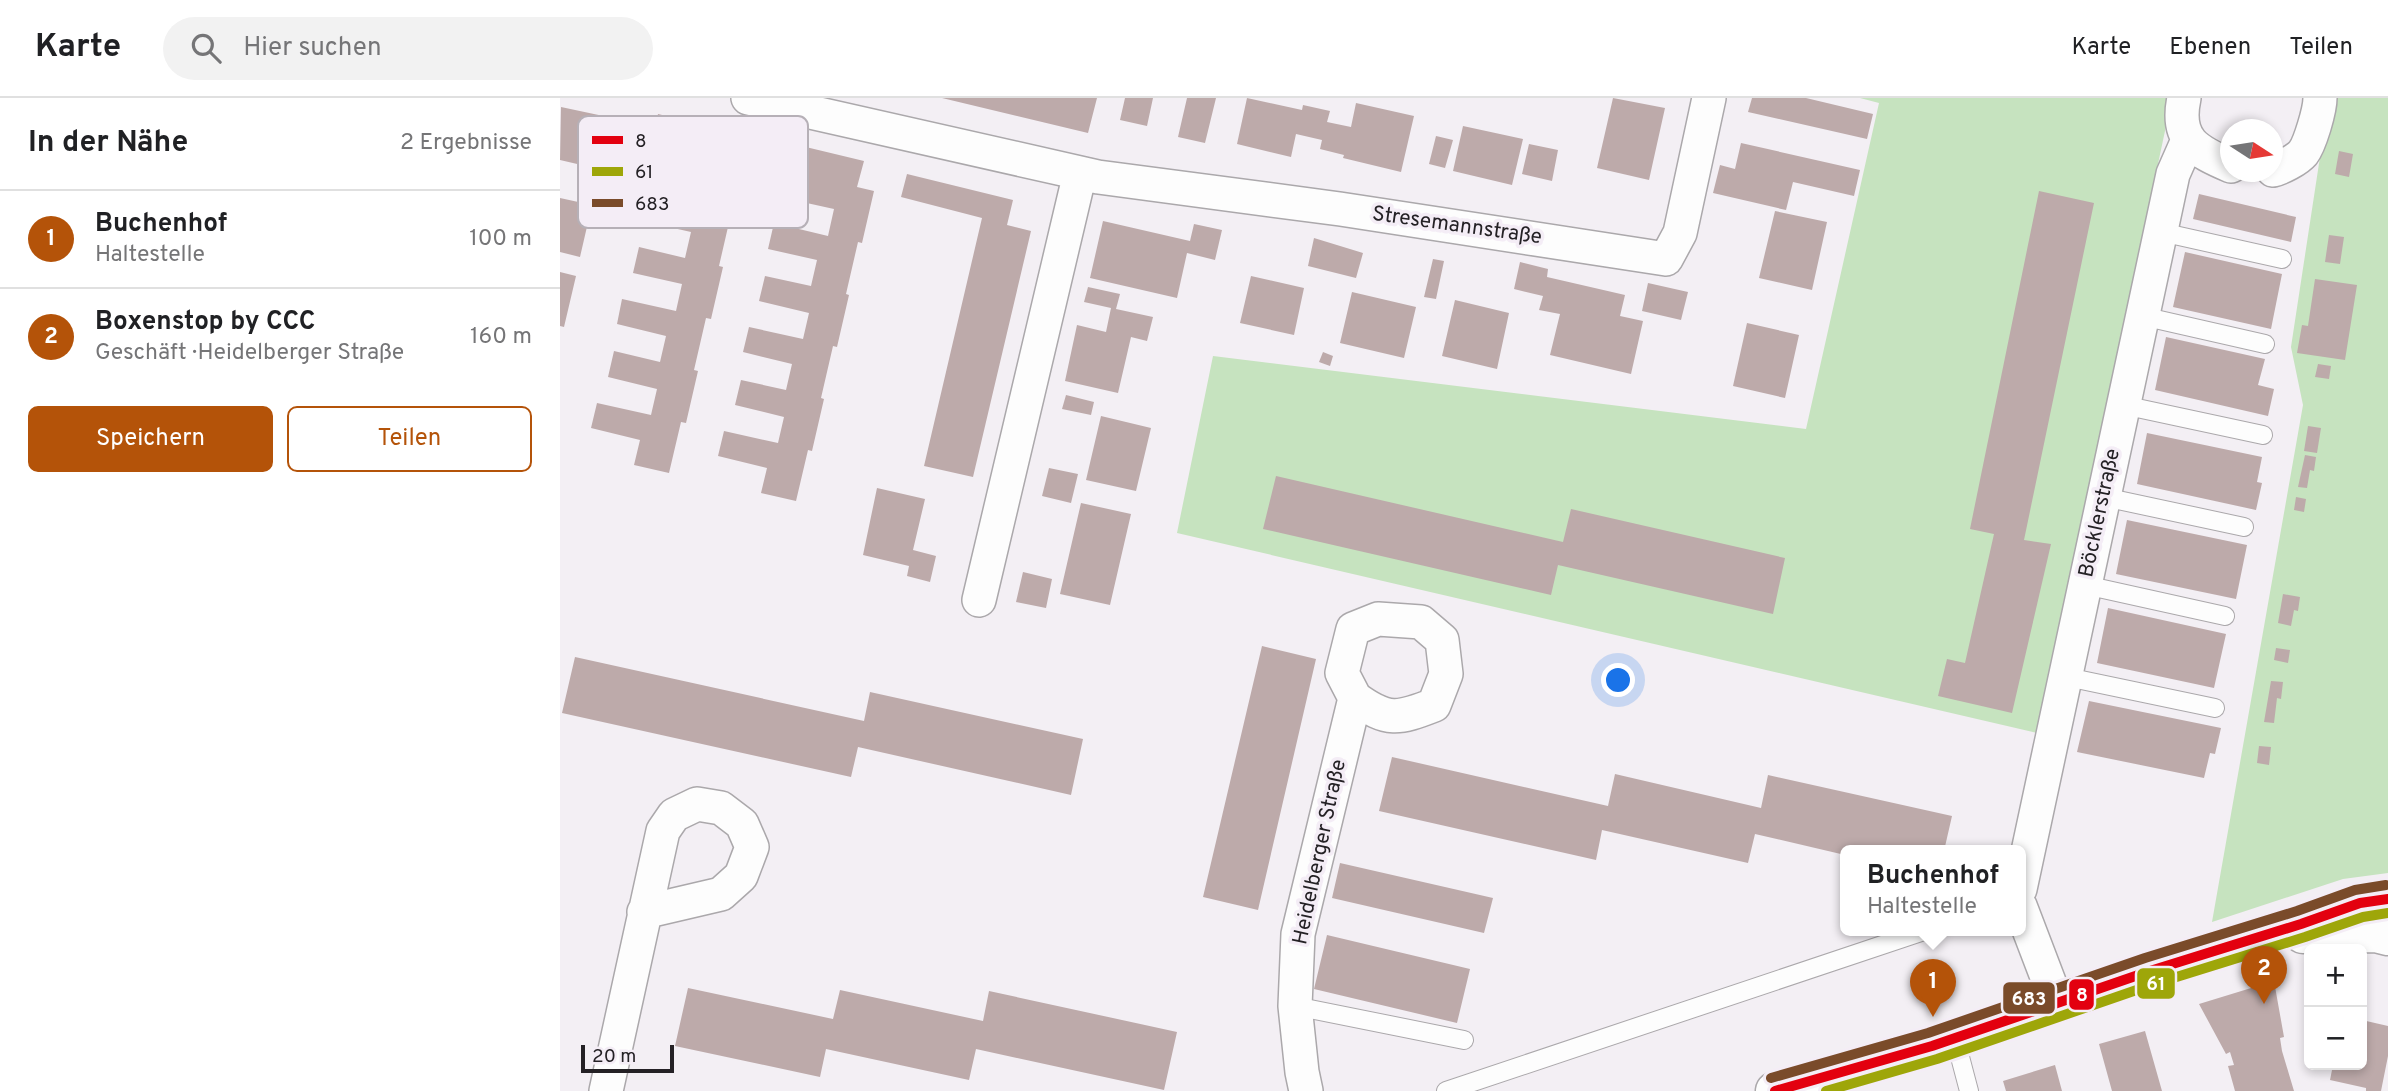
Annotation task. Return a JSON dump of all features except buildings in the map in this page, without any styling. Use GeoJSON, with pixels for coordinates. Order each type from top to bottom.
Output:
{"type":"FeatureCollection","features":[{"type":"Feature","properties":{"kind":"main road"},"geometry":{"type":"LineString","coordinates":[[1775,1091],[1955,1038],[2360,903],[2388,899]]}},
{"type":"Feature","properties":{"kind":"main road"},"geometry":{"type":"LineString","coordinates":[[2256,939],[2315,933],[2376,933],[2388,936]]}},
{"type":"Feature","properties":{"kind":"street","name":"Stresemannstraße"},"geometry":{"type":"LineString","coordinates":[[748,98],[1080,173],[1667,259],[1680,233],[1709,98]]}},
{"type":"Feature","properties":{"kind":"street"},"geometry":{"type":"LineString","coordinates":[[2183,98],[2180,116],[2188,140],[2220,160]]}},
{"type":"Feature","properties":{"kind":"street"},"geometry":{"type":"LineString","coordinates":[[2283,166],[2303,153],[2320,110],[2320,98]]}},
{"type":"Feature","properties":{"kind":"street","name":"Böcklerstraße"},"geometry":{"type":"LineString","coordinates":[[2026,866],[2142,316],[2174,174],[2188,140]]}},
{"type":"Feature","properties":{"kind":"street"},"geometry":{"type":"LineString","coordinates":[[979,600],[1080,173]]}},
{"type":"Feature","properties":{"kind":"street","name":"Heidelberger Straße"},"geometry":{"type":"LineString","coordinates":[[1306,1091],[1295,1006],[1298,934],[1355,698]]}},
{"type":"Feature","properties":{"kind":"street"},"geometry":{"type":"LineString","coordinates":[[606,1091],[644,912]]}},
{"type":"Feature","properties":{"kind":"street"},"geometry":{"type":"LineString","coordinates":[[2026,919],[2057,1003]]}},
{"type":"Feature","properties":{"kind":"lane"},"geometry":{"type":"LineString","coordinates":[[2161,232],[2282,259]]}},
{"type":"Feature","properties":{"kind":"lane"},"geometry":{"type":"LineString","coordinates":[[2142,316],[2265,344]]}},
{"type":"Feature","properties":{"kind":"lane"},"geometry":{"type":"LineString","coordinates":[[2123,405],[2263,435]]}},
{"type":"Feature","properties":{"kind":"lane"},"geometry":{"type":"LineString","coordinates":[[2104,497],[2244,527]]}},
{"type":"Feature","properties":{"kind":"lane"},"geometry":{"type":"LineString","coordinates":[[2085,586],[2225,616]]}},
{"type":"Feature","properties":{"kind":"lane"},"geometry":{"type":"LineString","coordinates":[[2067,677],[2215,708]]}},
{"type":"Feature","properties":{"kind":"lane"},"geometry":{"type":"LineString","coordinates":[[1446,1091],[1909,936]]}},
{"type":"Feature","properties":{"kind":"lane"},"geometry":{"type":"LineString","coordinates":[[1295,1006],[1464,1040]]}},
{"type":"Feature","properties":{"kind":"lane"},"geometry":{"type":"LineString","coordinates":[[1955,1038],[1969,1091]]}},
{"type":"Feature","properties":{"kind":"green space"},"geometry":{"type":"Polygon","coordinates":[[[1860,98],[2172,98],[2037,733],[1177,533],[1213,356],[1806,429],[1879,103],[1860,98]]]}},
{"type":"Feature","properties":{"kind":"green space"},"geometry":{"type":"Polygon","coordinates":[[[2329,98],[2388,98],[2388,873],[2343,879],[2212,922],[2303,405],[2291,347],[2329,98]]]}},
{"type":"Feature","properties":{"kind":"transit line","name":"683"},"geometry":{"type":"LineString","coordinates":[[1771,1078],[1928,1033],[2145,958],[2297,911],[2355,890],[2386,885]]}},
{"type":"Feature","properties":{"kind":"transit line","name":"8"},"geometry":{"type":"LineString","coordinates":[[1775,1091],[1932,1046],[2360,903],[2388,899]]}},
{"type":"Feature","properties":{"kind":"transit line","name":"61"},"geometry":{"type":"LineString","coordinates":[[1826,1091],[1937,1059],[2154,984],[2363,917],[2388,913]]}},
{"type":"Feature","properties":{"kind":"place","name":"Boxenstop by CCC"},"geometry":{"type":"Point","coordinates":[2264,1004]}},
{"type":"Feature","properties":{"kind":"place","name":"Buchenhof"},"geometry":{"type":"Point","coordinates":[1933,1017]}}]}
